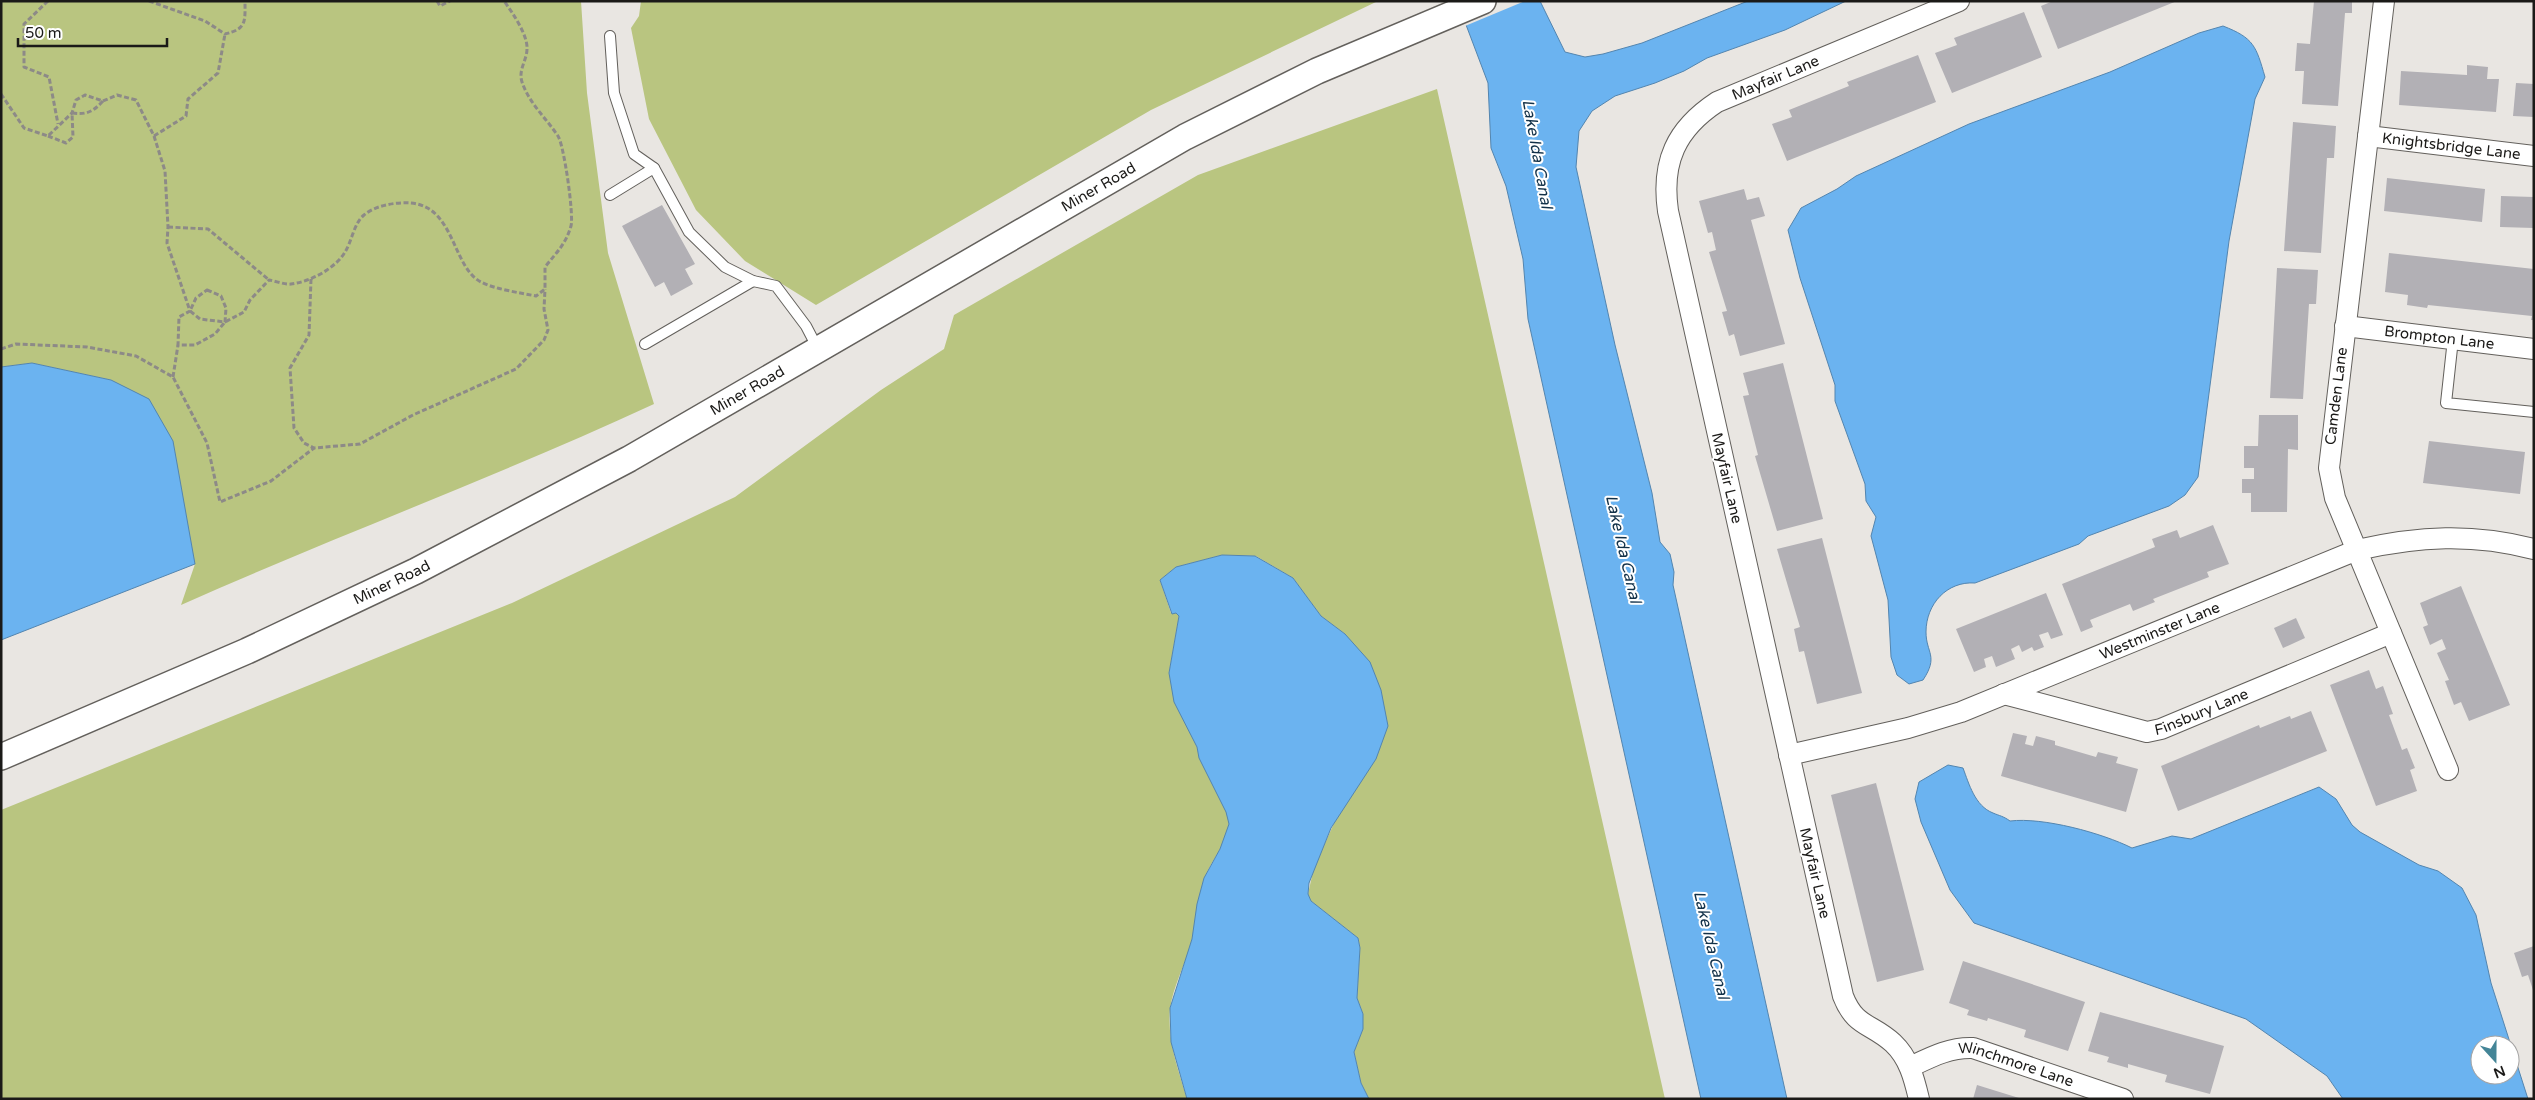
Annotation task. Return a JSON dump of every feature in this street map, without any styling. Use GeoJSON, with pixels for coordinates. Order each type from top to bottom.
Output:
{"type":"FeatureCollection","features":[{"type":"Feature","properties":{"kind":"street","name":"Miner Road"},"geometry":{"type":"LineString","coordinates":[[1,757],[239,655],[416,571],[629,458],[1186,137],[1317,71],[1483,1]]}},
{"type":"Feature","properties":{"kind":"street","name":"Mayfair Lane"},"geometry":{"type":"LineString","coordinates":[[1919,1099],[1910,1067],[1894,1044],[1858,1021],[1848,1010],[1843,996],[1668,211],[1666,179],[1668,164],[1682,134],[1692,122],[1717,102],[1959,1]]}},
{"type":"Feature","properties":{"kind":"street","name":"Camden Lane"},"geometry":{"type":"LineString","coordinates":[[2384,1],[2329,468],[2335,498],[2448,770]]}},
{"type":"Feature","properties":{"kind":"street","name":"Knightsbridge Lane"},"geometry":{"type":"LineString","coordinates":[[2368,136],[2534,156]]}},
{"type":"Feature","properties":{"kind":"street","name":"Brompton Lane"},"geometry":{"type":"LineString","coordinates":[[2345,326],[2534,349]]}},
{"type":"Feature","properties":{"kind":"street","name":"Westminster Lane"},"geometry":{"type":"LineString","coordinates":[[1789,755],[1908,728],[1961,712],[2357,550],[2398,540],[2442,537],[2470,537],[2534,549]]}},
{"type":"Feature","properties":{"kind":"street","name":"Finsbury Lane"},"geometry":{"type":"LineString","coordinates":[[2004,694],[2147,732],[2162,729],[2392,634]]}},
{"type":"Feature","properties":{"kind":"street","name":"Winchmore Lane"},"geometry":{"type":"LineString","coordinates":[[1910,1067],[1945,1051],[1959,1047],[1973,1048],[2122,1099]]}},
{"type":"Feature","properties":{"kind":"lane"},"geometry":{"type":"LineString","coordinates":[[610,36],[614,93],[634,154],[654,168],[689,232],[725,267],[753,281],[776,286],[806,326],[819,350]]}},
{"type":"Feature","properties":{"kind":"lane"},"geometry":{"type":"LineString","coordinates":[[610,195],[654,168]]}},
{"type":"Feature","properties":{"kind":"lane"},"geometry":{"type":"LineString","coordinates":[[645,344],[753,281]]}},
{"type":"Feature","properties":{"kind":"lane"},"geometry":{"type":"LineString","coordinates":[[2453,339],[2446,403],[2534,412]]}},
{"type":"Feature","properties":{"kind":"path"},"geometry":{"type":"LineString","coordinates":[[48,1],[24,24],[24,67],[48,77],[58,124]]}},
{"type":"Feature","properties":{"kind":"path"},"geometry":{"type":"LineString","coordinates":[[149,1],[205,21],[225,34],[237,31],[245,22],[246,1]]}},
{"type":"Feature","properties":{"kind":"path"},"geometry":{"type":"LineString","coordinates":[[436,1],[440,6],[450,1]]}},
{"type":"Feature","properties":{"kind":"path"},"geometry":{"type":"LineString","coordinates":[[311,279],[309,335],[290,368],[294,428],[304,443],[314,448],[360,444],[413,415],[516,369],[544,340],[548,330],[544,309],[545,268],[562,249],[572,224],[564,150],[559,138],[526,93],[521,79],[522,63],[527,49],[520,26],[504,1]]}},
{"type":"Feature","properties":{"kind":"path"},"geometry":{"type":"LineString","coordinates":[[154,136],[186,116],[188,99],[218,73],[225,34]]}},
{"type":"Feature","properties":{"kind":"path"},"geometry":{"type":"LineString","coordinates":[[1,94],[24,128],[66,143],[73,137],[72,113],[76,100],[85,95],[103,101]]}},
{"type":"Feature","properties":{"kind":"path"},"geometry":{"type":"LineString","coordinates":[[48,136],[58,124],[72,113],[84,115],[95,110],[103,101],[117,95],[136,100],[154,136],[165,171],[168,227],[166,243],[190,310],[200,319],[225,322]]}},
{"type":"Feature","properties":{"kind":"path"},"geometry":{"type":"LineString","coordinates":[[168,227],[208,229],[269,280],[290,285],[311,279],[331,266],[345,253],[364,215],[383,205],[412,204],[429,207],[438,215],[469,270],[480,282],[536,296],[545,289]]}},
{"type":"Feature","properties":{"kind":"path"},"geometry":{"type":"LineString","coordinates":[[178,345],[195,345],[215,334],[225,322],[244,312],[250,300],[269,280]]}},
{"type":"Feature","properties":{"kind":"path"},"geometry":{"type":"LineString","coordinates":[[225,322],[226,308],[221,296],[207,290],[196,298],[190,310],[179,318],[178,345],[175,352],[173,377],[207,443],[220,502],[271,482],[314,448]]}},
{"type":"Feature","properties":{"kind":"path"},"geometry":{"type":"LineString","coordinates":[[1,349],[16,344],[87,347],[136,356],[173,377]]}},
{"type":"Feature","properties":{"kind":"green space"},"geometry":{"type":"Polygon","coordinates":[[[1,1],[581,1],[587,93],[608,253],[654,404],[537,456],[181,605],[195,564],[111,380],[32,363],[1,367],[1,1]]]}},
{"type":"Feature","properties":{"kind":"green space"},"geometry":{"type":"Polygon","coordinates":[[[641,1],[1378,1],[1151,110],[816,305],[745,261],[696,210],[649,119],[631,28],[639,16],[641,1]]]}},
{"type":"Feature","properties":{"kind":"green space"},"geometry":{"type":"Polygon","coordinates":[[[1437,89],[1665,1099],[1369,1099],[1361,1083],[1354,1052],[1363,1028],[1363,1014],[1357,998],[1360,948],[1358,938],[1311,901],[1308,894],[1314,867],[1341,808],[1345,634],[1321,616],[1293,578],[1256,556],[1222,555],[1176,567],[1160,580],[1171,613],[1176,613],[1179,616],[1169,673],[1204,766],[1225,808],[1229,824],[1222,846],[1204,880],[1192,940],[1170,1009],[1172,1043],[1187,1099],[1,1099],[1,810],[512,603],[735,497],[881,390],[944,349],[954,315],[1198,175],[1437,89]]]}},
{"type":"Feature","properties":{"kind":"water","name":"Lake Ida Canal"},"geometry":{"type":"Polygon","coordinates":[[[1457,1],[1540,1],[1565,52],[1585,57],[1642,43],[1748,1],[1846,1],[1785,30],[1707,58],[1684,71],[1655,83],[1615,96],[1592,111],[1579,131],[1576,167],[1615,345],[1652,493],[1660,542],[1670,554],[1674,572],[1673,585],[1787,1099],[1701,1099],[1528,319],[1523,259],[1506,186],[1491,148],[1488,83],[1457,1]]]}},
{"type":"Feature","properties":{"kind":"water"},"geometry":{"type":"Polygon","coordinates":[[[2223,26],[2248,39],[2256,50],[2265,77],[2255,99],[2229,241],[2198,477],[2185,495],[2169,506],[2088,536],[2079,544],[1975,583],[1965,583],[1947,590],[1934,604],[1927,622],[1926,632],[1931,660],[1928,672],[1923,680],[1909,684],[1897,675],[1891,657],[1888,600],[1871,536],[1876,517],[1866,501],[1865,484],[1835,401],[1835,385],[1800,278],[1788,230],[1801,208],[1837,189],[1856,176],[1969,124],[2110,72],[2199,33],[2223,26]]]}},
{"type":"Feature","properties":{"kind":"water"},"geometry":{"type":"Polygon","coordinates":[[[32,363],[111,380],[149,399],[173,441],[195,564],[1,640],[1,367],[32,363]]]}},
{"type":"Feature","properties":{"kind":"water"},"geometry":{"type":"Polygon","coordinates":[[[1222,555],[1255,556],[1293,578],[1321,616],[1345,634],[1370,662],[1381,690],[1388,726],[1376,759],[1331,828],[1309,883],[1308,894],[1311,901],[1358,938],[1360,948],[1357,998],[1363,1014],[1363,1029],[1354,1052],[1361,1083],[1369,1099],[1187,1099],[1171,1042],[1170,1008],[1192,939],[1197,904],[1204,878],[1220,849],[1229,824],[1226,812],[1199,758],[1197,747],[1174,702],[1169,673],[1179,616],[1176,613],[1172,614],[1160,580],[1176,567],[1222,555]]]}},
{"type":"Feature","properties":{"kind":"water"},"geometry":{"type":"Polygon","coordinates":[[[1948,765],[1963,768],[1977,800],[1993,813],[2010,821],[2039,821],[2072,827],[2132,848],[2172,836],[2191,839],[2319,787],[2336,799],[2352,825],[2360,832],[2419,865],[2438,871],[2462,888],[2476,915],[2491,983],[2508,1035],[2470,1035],[2470,1085],[2520,1085],[2520,1074],[2528,1099],[2343,1099],[2327,1076],[2246,1019],[1974,923],[1950,890],[1921,822],[1915,799],[1919,782],[1948,765]]]}},
{"type":"Feature","properties":{"kind":"pier"},"geometry":{"type":"Polygon","coordinates":[[[1455,1],[1525,1],[1465,26],[1455,1]]]}},
{"type":"Feature","properties":{"kind":"building"},"geometry":{"type":"Polygon","coordinates":[[[2053,1],[2177,1],[2058,49],[2041,6],[2053,1]]]}},
{"type":"Feature","properties":{"kind":"building"},"geometry":{"type":"Polygon","coordinates":[[[2314,1],[2352,1],[2352,13],[2345,13],[2338,106],[2302,104],[2304,71],[2295,71],[2297,43],[2310,44],[2314,1]]]}},
{"type":"Feature","properties":{"kind":"building"},"geometry":{"type":"Polygon","coordinates":[[[2024,12],[2042,57],[1952,93],[1935,53],[1957,45],[1954,38],[2024,12]]]}},
{"type":"Feature","properties":{"kind":"building"},"geometry":{"type":"Polygon","coordinates":[[[1918,55],[1936,102],[1787,161],[1772,124],[1792,117],[1789,110],[1849,86],[1847,82],[1918,55]]]}},
{"type":"Feature","properties":{"kind":"building"},"geometry":{"type":"Polygon","coordinates":[[[2467,65],[2488,67],[2487,79],[2499,79],[2496,112],[2399,105],[2401,71],[2467,75],[2467,65]]]}},
{"type":"Feature","properties":{"kind":"building"},"geometry":{"type":"Polygon","coordinates":[[[2516,83],[2534,84],[2534,117],[2513,116],[2516,83]]]}},
{"type":"Feature","properties":{"kind":"building"},"geometry":{"type":"Polygon","coordinates":[[[2293,122],[2336,126],[2334,158],[2327,158],[2321,253],[2284,251],[2293,122]]]}},
{"type":"Feature","properties":{"kind":"building"},"geometry":{"type":"Polygon","coordinates":[[[2387,178],[2485,189],[2482,222],[2384,211],[2387,178]]]}},
{"type":"Feature","properties":{"kind":"building"},"geometry":{"type":"Polygon","coordinates":[[[1744,189],[1747,200],[1759,197],[1765,216],[1751,220],[1785,344],[1740,356],[1734,334],[1729,336],[1722,312],[1727,311],[1709,252],[1716,250],[1712,232],[1708,233],[1699,201],[1744,189]]]}},
{"type":"Feature","properties":{"kind":"building"},"geometry":{"type":"Polygon","coordinates":[[[2501,196],[2534,197],[2534,228],[2500,227],[2501,196]]]}},
{"type":"Feature","properties":{"kind":"building"},"geometry":{"type":"Polygon","coordinates":[[[662,205],[695,264],[685,269],[693,284],[671,296],[664,282],[655,287],[622,226],[662,205]]]}},
{"type":"Feature","properties":{"kind":"building"},"geometry":{"type":"Polygon","coordinates":[[[2389,253],[2534,269],[2534,320],[2531,320],[2532,316],[2428,305],[2427,308],[2407,305],[2408,295],[2385,292],[2389,253]]]}},
{"type":"Feature","properties":{"kind":"building"},"geometry":{"type":"Polygon","coordinates":[[[2277,268],[2318,270],[2316,304],[2309,304],[2303,399],[2270,398],[2277,268]]]}},
{"type":"Feature","properties":{"kind":"building"},"geometry":{"type":"Polygon","coordinates":[[[1783,363],[1823,519],[1777,531],[1755,456],[1758,455],[1743,396],[1749,395],[1743,373],[1783,363]]]}},
{"type":"Feature","properties":{"kind":"building"},"geometry":{"type":"Polygon","coordinates":[[[2259,415],[2298,415],[2298,450],[2288,449],[2287,512],[2251,512],[2251,493],[2242,493],[2242,479],[2254,479],[2254,468],[2244,468],[2244,446],[2258,446],[2259,415]]]}},
{"type":"Feature","properties":{"kind":"building"},"geometry":{"type":"Polygon","coordinates":[[[2429,441],[2525,452],[2520,494],[2423,483],[2429,441]]]}},
{"type":"Feature","properties":{"kind":"building"},"geometry":{"type":"Polygon","coordinates":[[[2213,525],[2229,564],[2207,572],[2209,577],[2153,599],[2155,602],[2133,611],[2130,604],[2090,620],[2093,627],[2081,632],[2062,584],[2155,547],[2152,539],[2177,530],[2180,538],[2213,525]]]}},
{"type":"Feature","properties":{"kind":"building"},"geometry":{"type":"Polygon","coordinates":[[[1822,538],[1862,693],[1817,704],[1804,651],[1799,652],[1794,629],[1800,627],[1777,549],[1822,538]]]}},
{"type":"Feature","properties":{"kind":"building"},"geometry":{"type":"Polygon","coordinates":[[[2461,586],[2510,705],[2469,721],[2461,702],[2454,705],[2445,681],[2449,680],[2437,653],[2446,649],[2442,639],[2430,645],[2423,627],[2428,625],[2420,603],[2461,586]]]}},
{"type":"Feature","properties":{"kind":"building"},"geometry":{"type":"Polygon","coordinates":[[[2046,593],[2063,635],[2051,639],[2048,632],[2039,635],[2044,647],[2034,651],[2032,647],[2022,652],[2019,645],[2011,649],[2015,659],[1996,667],[1992,656],[1984,659],[1986,667],[1974,672],[1956,629],[2046,593]]]}},
{"type":"Feature","properties":{"kind":"building"},"geometry":{"type":"Polygon","coordinates":[[[2296,618],[2305,638],[2283,648],[2274,628],[2296,618]]]}},
{"type":"Feature","properties":{"kind":"building"},"geometry":{"type":"Polygon","coordinates":[[[2369,670],[2376,689],[2383,686],[2393,714],[2389,715],[2402,750],[2407,748],[2415,768],[2410,770],[2417,791],[2376,806],[2330,685],[2369,670]]]}},
{"type":"Feature","properties":{"kind":"building"},"geometry":{"type":"Polygon","coordinates":[[[2311,711],[2327,751],[2178,811],[2161,766],[2259,725],[2260,728],[2290,716],[2291,719],[2311,711]]]}},
{"type":"Feature","properties":{"kind":"building"},"geometry":{"type":"Polygon","coordinates":[[[2013,733],[2027,736],[2025,744],[2033,746],[2036,736],[2055,741],[2055,745],[2096,757],[2098,752],[2118,757],[2116,763],[2138,769],[2126,812],[2001,776],[2013,733]]]}},
{"type":"Feature","properties":{"kind":"building"},"geometry":{"type":"Polygon","coordinates":[[[1876,783],[1924,970],[1877,982],[1831,795],[1876,783]]]}},
{"type":"Feature","properties":{"kind":"building"},"geometry":{"type":"Polygon","coordinates":[[[2534,946],[2533,990],[2528,975],[2522,977],[2514,953],[2534,946]]]}},
{"type":"Feature","properties":{"kind":"building"},"geometry":{"type":"Polygon","coordinates":[[[1963,961],[2085,1002],[2068,1051],[2024,1037],[2026,1030],[1988,1018],[1987,1021],[1967,1015],[1969,1010],[1949,1003],[1963,961]]]}},
{"type":"Feature","properties":{"kind":"building"},"geometry":{"type":"Polygon","coordinates":[[[2100,1012],[2224,1046],[2210,1094],[2165,1082],[2167,1075],[2128,1064],[2128,1068],[2107,1062],[2109,1057],[2088,1051],[2100,1012]]]}},
{"type":"Feature","properties":{"kind":"building"},"geometry":{"type":"Polygon","coordinates":[[[1977,1085],[2019,1098],[2019,1099],[1973,1099],[1977,1085]]]}}]}
